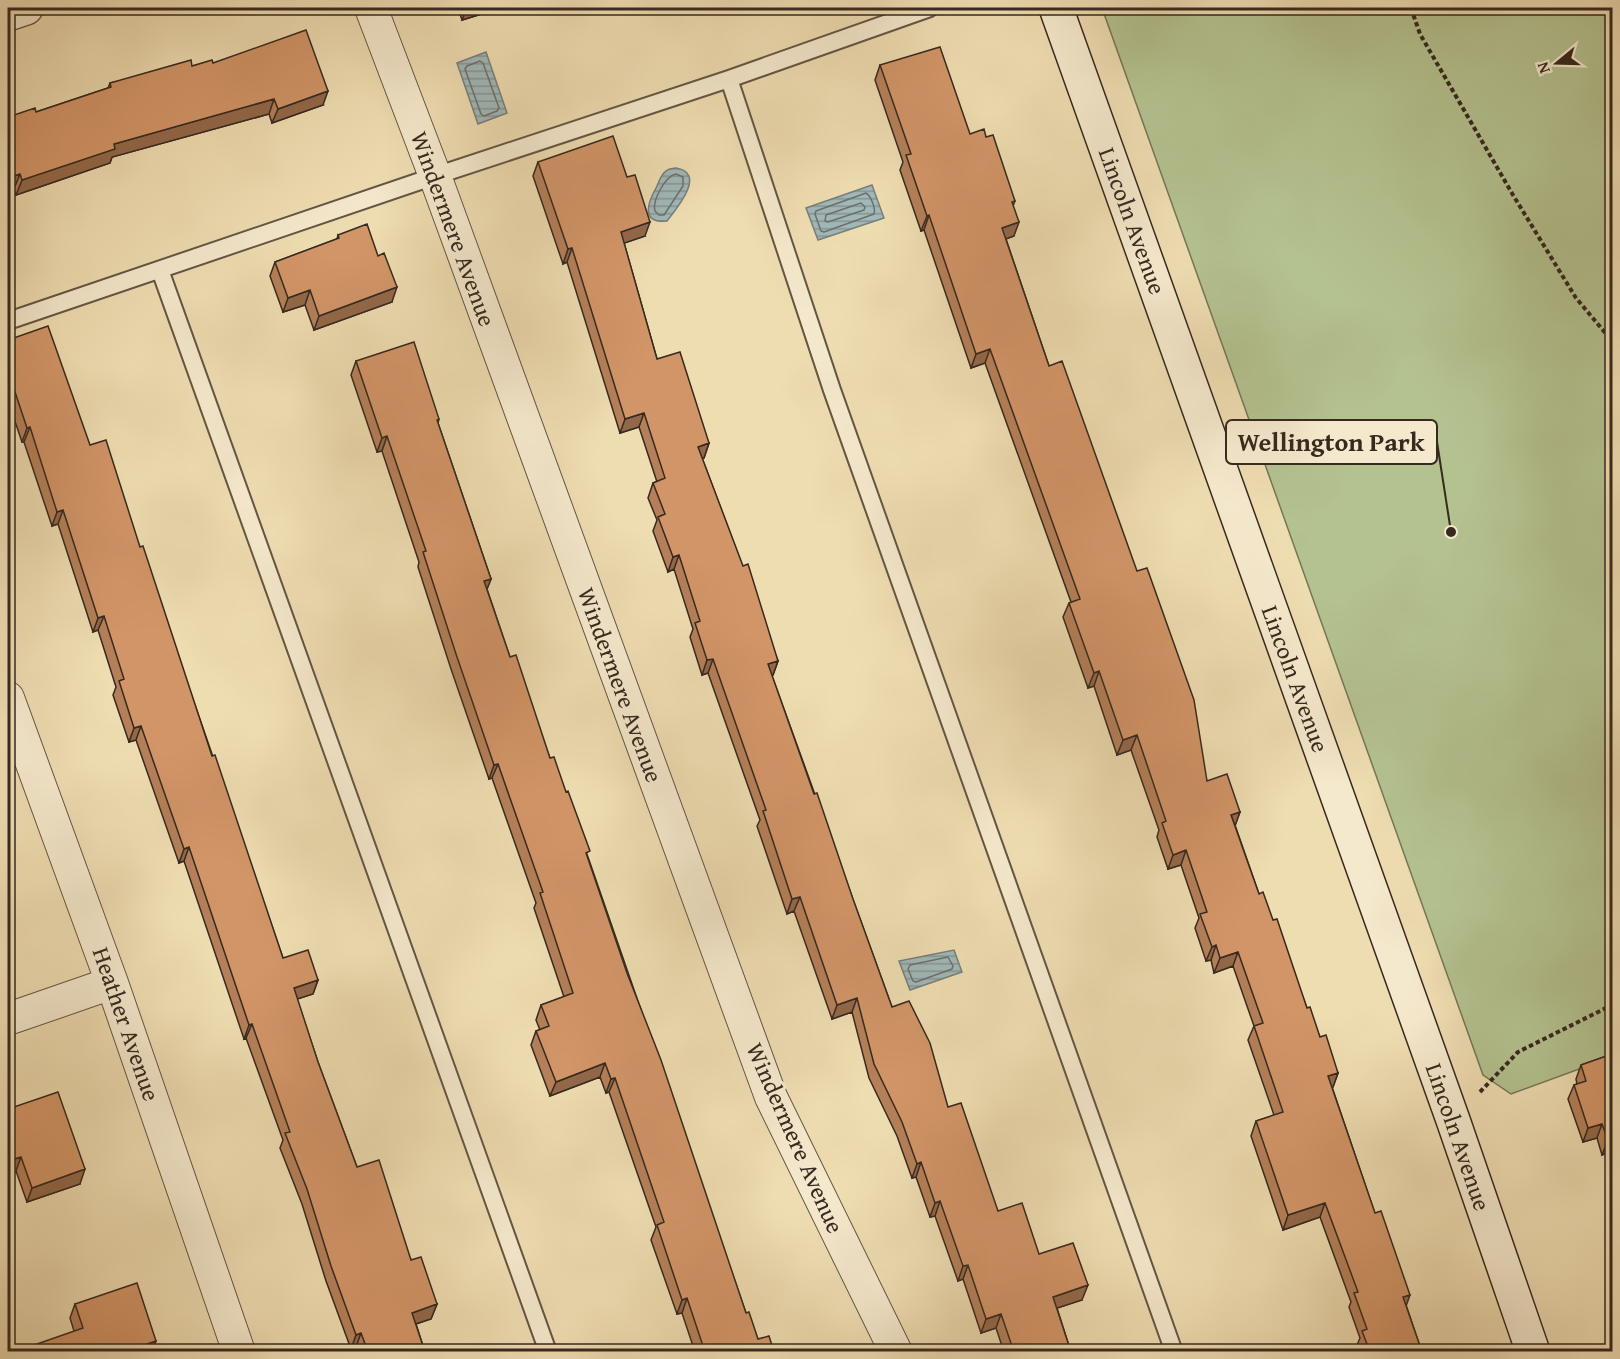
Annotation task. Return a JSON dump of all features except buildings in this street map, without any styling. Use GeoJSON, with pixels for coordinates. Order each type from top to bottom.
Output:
{"type":"FeatureCollection","features":[{"type":"Feature","properties":{"kind":"main road"},"geometry":{"type":"LineString","coordinates":[[8,14],[26,8]]}},
{"type":"Feature","properties":{"kind":"main road","name":"Lincoln Avenue"},"geometry":{"type":"LineString","coordinates":[[1056,8],[1453,1120],[1533,1352]]}},
{"type":"Feature","properties":{"kind":"street","name":"Windermere Avenue"},"geometry":{"type":"LineString","coordinates":[[371,8],[435,176],[771,1097],[896,1352]]}},
{"type":"Feature","properties":{"kind":"street","name":"Heather Avenue"},"geometry":{"type":"LineString","coordinates":[[8,698],[112,983],[239,1352]]}},
{"type":"Feature","properties":{"kind":"street"},"geometry":{"type":"LineString","coordinates":[[8,1019],[112,983]]}},
{"type":"Feature","properties":{"kind":"lane"},"geometry":{"type":"LineString","coordinates":[[8,321],[729,79],[930,8]]}},
{"type":"Feature","properties":{"kind":"lane"},"geometry":{"type":"LineString","coordinates":[[729,79],[832,390],[1174,1352]]}},
{"type":"Feature","properties":{"kind":"lane"},"geometry":{"type":"LineString","coordinates":[[160,270],[548,1352]]}},
{"type":"Feature","properties":{"kind":"path"},"geometry":{"type":"LineString","coordinates":[[1411,8],[1420,34],[1530,223],[1576,298],[1612,341]]}},
{"type":"Feature","properties":{"kind":"path"},"geometry":{"type":"LineString","coordinates":[[1477,1095],[1518,1052],[1612,1005]]}},
{"type":"Feature","properties":{"kind":"green space"},"geometry":{"type":"Polygon","coordinates":[[[1102,8],[1612,8],[1612,1057],[1511,1094],[1483,1075],[1102,8]]]}},
{"type":"Feature","properties":{"kind":"water"},"geometry":{"type":"Polygon","coordinates":[[[486,52],[507,113],[478,124],[457,63],[486,52]]]}},
{"type":"Feature","properties":{"kind":"water"},"geometry":{"type":"Polygon","coordinates":[[[676,168],[685,171],[689,177],[687,192],[667,221],[658,221],[650,216],[649,205],[661,176],[669,169],[676,168]]]}},
{"type":"Feature","properties":{"kind":"water"},"geometry":{"type":"Polygon","coordinates":[[[872,185],[884,218],[818,240],[806,208],[872,185]]]}},
{"type":"Feature","properties":{"kind":"water"},"geometry":{"type":"Polygon","coordinates":[[[954,950],[962,972],[910,990],[899,961],[954,950]]]}},
{"type":"Feature","properties":{"kind":"place","name":"Wellington Park"},"geometry":{"type":"Point","coordinates":[1451,532]}}]}
